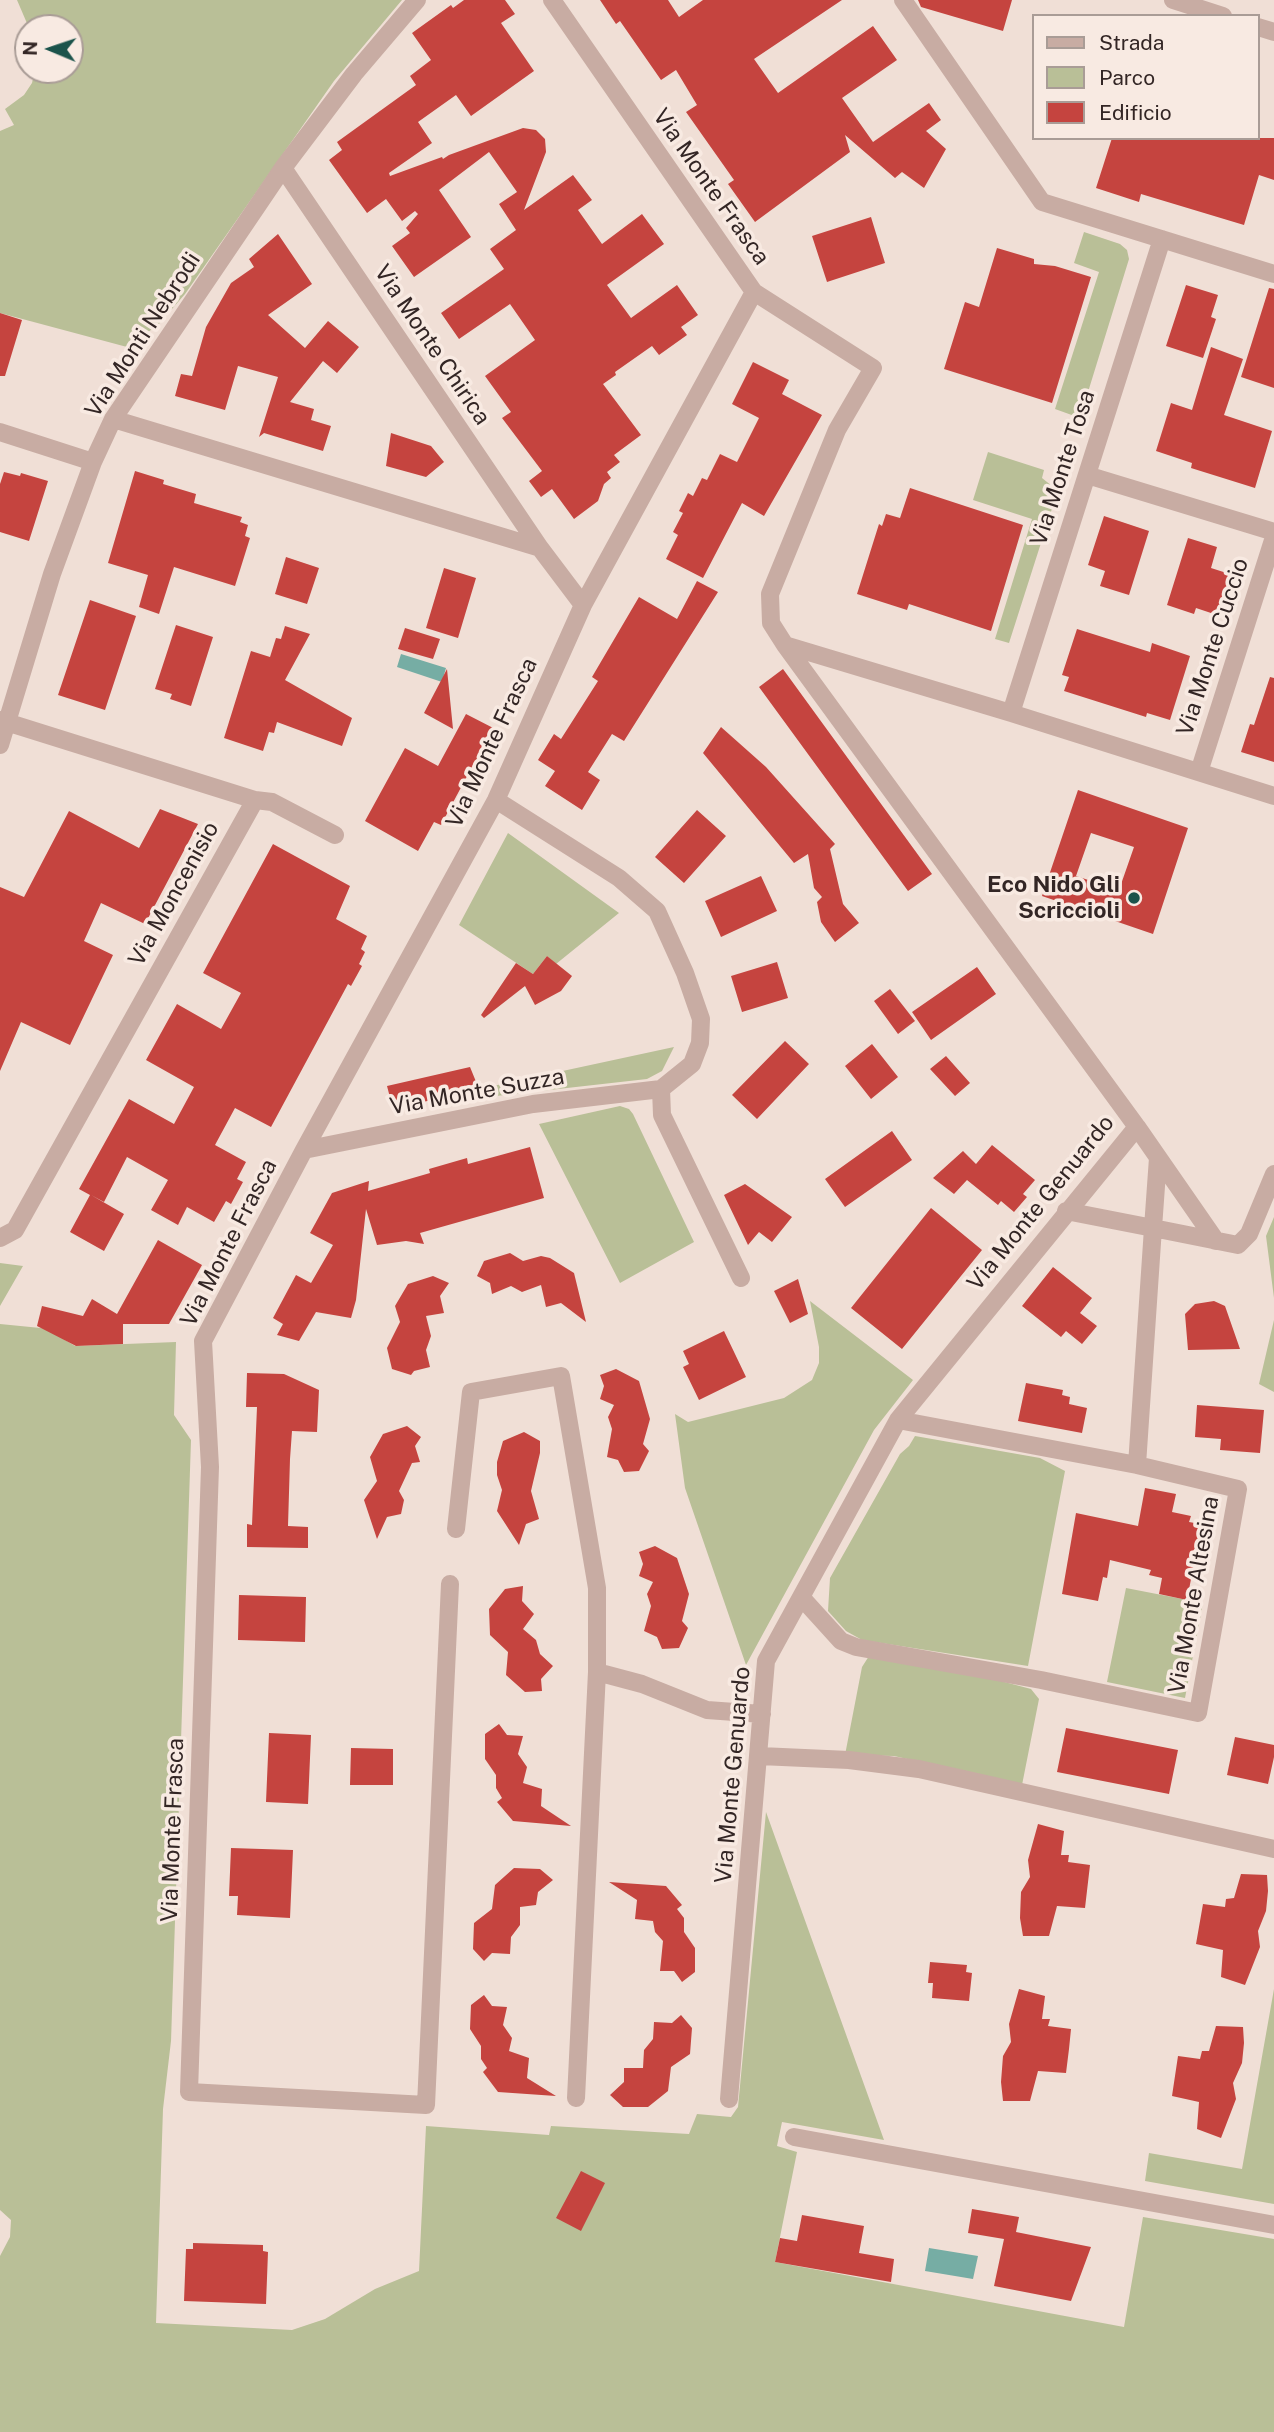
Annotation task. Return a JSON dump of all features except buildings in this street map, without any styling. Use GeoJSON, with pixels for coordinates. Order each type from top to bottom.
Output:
{"type":"FeatureCollection","features":[{"type":"Feature","properties":{"kind":"street","name":"Via Monti Nebrodi"},"geometry":{"type":"LineString","coordinates":[[0,745],[3,721],[52,574],[93,462],[113,419],[283,169],[354,74],[417,0]]}},
{"type":"Feature","properties":{"kind":"street","name":"Via Monte Frasca"},"geometry":{"type":"LineString","coordinates":[[450,1584],[426,2105],[188,2092],[209,1467],[203,1340],[496,800],[583,605],[754,292],[552,0]]}},
{"type":"Feature","properties":{"kind":"street"},"geometry":{"type":"LineString","coordinates":[[903,0],[1042,202],[1274,274]]}},
{"type":"Feature","properties":{"kind":"street"},"geometry":{"type":"LineString","coordinates":[[1173,0],[1217,14]]}},
{"type":"Feature","properties":{"kind":"street","name":"Via Monte Chirica"},"geometry":{"type":"LineString","coordinates":[[283,169],[540,548],[583,605]]}},
{"type":"Feature","properties":{"kind":"street","name":"Via Monte Tosa"},"geometry":{"type":"LineString","coordinates":[[1011,713],[1162,239]]}},
{"type":"Feature","properties":{"kind":"street","name":"Via Monte Genuardo"},"geometry":{"type":"LineString","coordinates":[[729,2099],[766,1661],[898,1420],[1136,1127],[771,623],[770,594],[837,430],[873,368],[754,292]]}},
{"type":"Feature","properties":{"kind":"street"},"geometry":{"type":"LineString","coordinates":[[113,419],[540,548]]}},
{"type":"Feature","properties":{"kind":"street"},"geometry":{"type":"LineString","coordinates":[[0,432],[93,462]]}},
{"type":"Feature","properties":{"kind":"street"},"geometry":{"type":"LineString","coordinates":[[1087,475],[1274,534]]}},
{"type":"Feature","properties":{"kind":"street","name":"Via Monte Cuccio"},"geometry":{"type":"LineString","coordinates":[[1199,772],[1274,534]]}},
{"type":"Feature","properties":{"kind":"street"},"geometry":{"type":"LineString","coordinates":[[785,645],[1274,796]]}},
{"type":"Feature","properties":{"kind":"street","name":"Via Moncenisio"},"geometry":{"type":"LineString","coordinates":[[0,1238],[15,1230],[255,800],[3,721]]}},
{"type":"Feature","properties":{"kind":"street"},"geometry":{"type":"LineString","coordinates":[[255,800],[272,802],[335,835]]}},
{"type":"Feature","properties":{"kind":"street"},"geometry":{"type":"LineString","coordinates":[[496,800],[619,878],[657,911],[685,973],[701,1019],[700,1042],[692,1064],[661,1089],[662,1115],[741,1278]]}},
{"type":"Feature","properties":{"kind":"street","name":"Via Monte Suzza"},"geometry":{"type":"LineString","coordinates":[[304,1150],[533,1104],[661,1089]]}},
{"type":"Feature","properties":{"kind":"street"},"geometry":{"type":"LineString","coordinates":[[1136,1127],[1216,1241]]}},
{"type":"Feature","properties":{"kind":"street"},"geometry":{"type":"LineString","coordinates":[[898,1420],[1137,1465],[1158,1158]]}},
{"type":"Feature","properties":{"kind":"street"},"geometry":{"type":"LineString","coordinates":[[1066,1211],[1238,1245],[1249,1234],[1274,1174]]}},
{"type":"Feature","properties":{"kind":"street"},"geometry":{"type":"LineString","coordinates":[[456,1529],[471,1392],[561,1376],[597,1588],[597,1672],[576,2098]]}},
{"type":"Feature","properties":{"kind":"street","name":"Via Monte Altesina"},"geometry":{"type":"LineString","coordinates":[[802,1598],[841,1641],[856,1647],[1041,1680],[1198,1713],[1238,1489],[1137,1465]]}},
{"type":"Feature","properties":{"kind":"street"},"geometry":{"type":"LineString","coordinates":[[597,1672],[642,1684],[707,1710],[762,1714]]}},
{"type":"Feature","properties":{"kind":"street"},"geometry":{"type":"LineString","coordinates":[[760,1756],[849,1760],[919,1769],[1274,1849]]}},
{"type":"Feature","properties":{"kind":"street"},"geometry":{"type":"LineString","coordinates":[[794,2137],[1274,2225]]}},
{"type":"Feature","properties":{"kind":"green space"},"geometry":{"type":"Polygon","coordinates":[[[17,0],[402,0],[334,81],[185,294],[158,325],[127,347],[0,313],[0,131],[14,125],[5,109],[24,95],[31,84],[84,84],[84,14],[23,14],[17,0]]]}},
{"type":"Feature","properties":{"kind":"green space"},"geometry":{"type":"Polygon","coordinates":[[[1084,232],[1120,244],[1127,250],[1129,259],[1080,418],[1055,409],[1099,272],[1074,263],[1084,232]]]}},
{"type":"Feature","properties":{"kind":"green space"},"geometry":{"type":"Polygon","coordinates":[[[988,452],[1044,470],[1042,478],[1052,486],[1056,496],[1009,643],[995,639],[1032,519],[973,500],[988,452]]]}},
{"type":"Feature","properties":{"kind":"green space"},"geometry":{"type":"Polygon","coordinates":[[[508,833],[619,913],[556,964],[547,956],[533,974],[459,925],[508,833]]]}},
{"type":"Feature","properties":{"kind":"green space"},"geometry":{"type":"Polygon","coordinates":[[[674,1047],[662,1071],[647,1079],[487,1097],[479,1089],[674,1047]]]}},
{"type":"Feature","properties":{"kind":"green space"},"geometry":{"type":"Polygon","coordinates":[[[620,1106],[629,1109],[633,1114],[694,1242],[620,1283],[539,1124],[620,1106]]]}},
{"type":"Feature","properties":{"kind":"green space"},"geometry":{"type":"Polygon","coordinates":[[[1274,1217],[1274,1298],[1266,1236],[1274,1217]]]}},
{"type":"Feature","properties":{"kind":"green space"},"geometry":{"type":"Polygon","coordinates":[[[0,1263],[23,1266],[0,1306],[0,1263]]]}},
{"type":"Feature","properties":{"kind":"green space"},"geometry":{"type":"Polygon","coordinates":[[[810,1301],[913,1380],[874,1430],[746,1665],[685,1488],[675,1414],[688,1422],[784,1398],[812,1380],[819,1363],[819,1347],[810,1301]]]}},
{"type":"Feature","properties":{"kind":"green space"},"geometry":{"type":"Polygon","coordinates":[[[1274,1320],[1274,1392],[1259,1384],[1274,1320]]]}},
{"type":"Feature","properties":{"kind":"green space"},"geometry":{"type":"Polygon","coordinates":[[[0,1324],[71,1331],[65,1340],[75,1346],[176,1342],[174,1415],[191,1440],[171,2041],[163,2109],[156,2323],[292,2330],[325,2319],[375,2289],[419,2271],[426,2126],[549,2135],[551,2126],[689,2134],[697,2114],[731,2117],[738,2107],[766,1812],[884,2140],[782,2122],[777,2146],[797,2152],[775,2262],[1124,2327],[1143,2217],[1274,2239],[1274,2432],[0,2432],[0,2256],[10,2237],[11,2220],[0,2210],[0,1324]]]}},
{"type":"Feature","properties":{"kind":"green space"},"geometry":{"type":"Polygon","coordinates":[[[915,1436],[1040,1458],[1065,1471],[1028,1666],[862,1640],[846,1631],[828,1611],[830,1578],[900,1454],[915,1436]]]}},
{"type":"Feature","properties":{"kind":"green space"},"geometry":{"type":"Polygon","coordinates":[[[1126,1588],[1203,1603],[1185,1698],[1107,1682],[1126,1588]]]}},
{"type":"Feature","properties":{"kind":"green space"},"geometry":{"type":"Polygon","coordinates":[[[869,1656],[963,1671],[1031,1689],[1039,1699],[1022,1785],[894,1756],[845,1755],[862,1667],[869,1656]]]}},
{"type":"Feature","properties":{"kind":"green space"},"geometry":{"type":"Polygon","coordinates":[[[1274,1989],[1274,2204],[1145,2181],[1149,2153],[1242,2169],[1274,1989]]]}},
{"type":"Feature","properties":{"kind":"water"},"geometry":{"type":"Polygon","coordinates":[[[401,654],[446,668],[442,682],[397,667],[401,654]]]}},
{"type":"Feature","properties":{"kind":"water"},"geometry":{"type":"Polygon","coordinates":[[[929,2248],[978,2256],[973,2279],[925,2271],[929,2248]]]}},
{"type":"Feature","properties":{"kind":"place","name":"Eco Nido Gli Scriccioli"},"geometry":{"type":"Point","coordinates":[1134,898]}}]}
